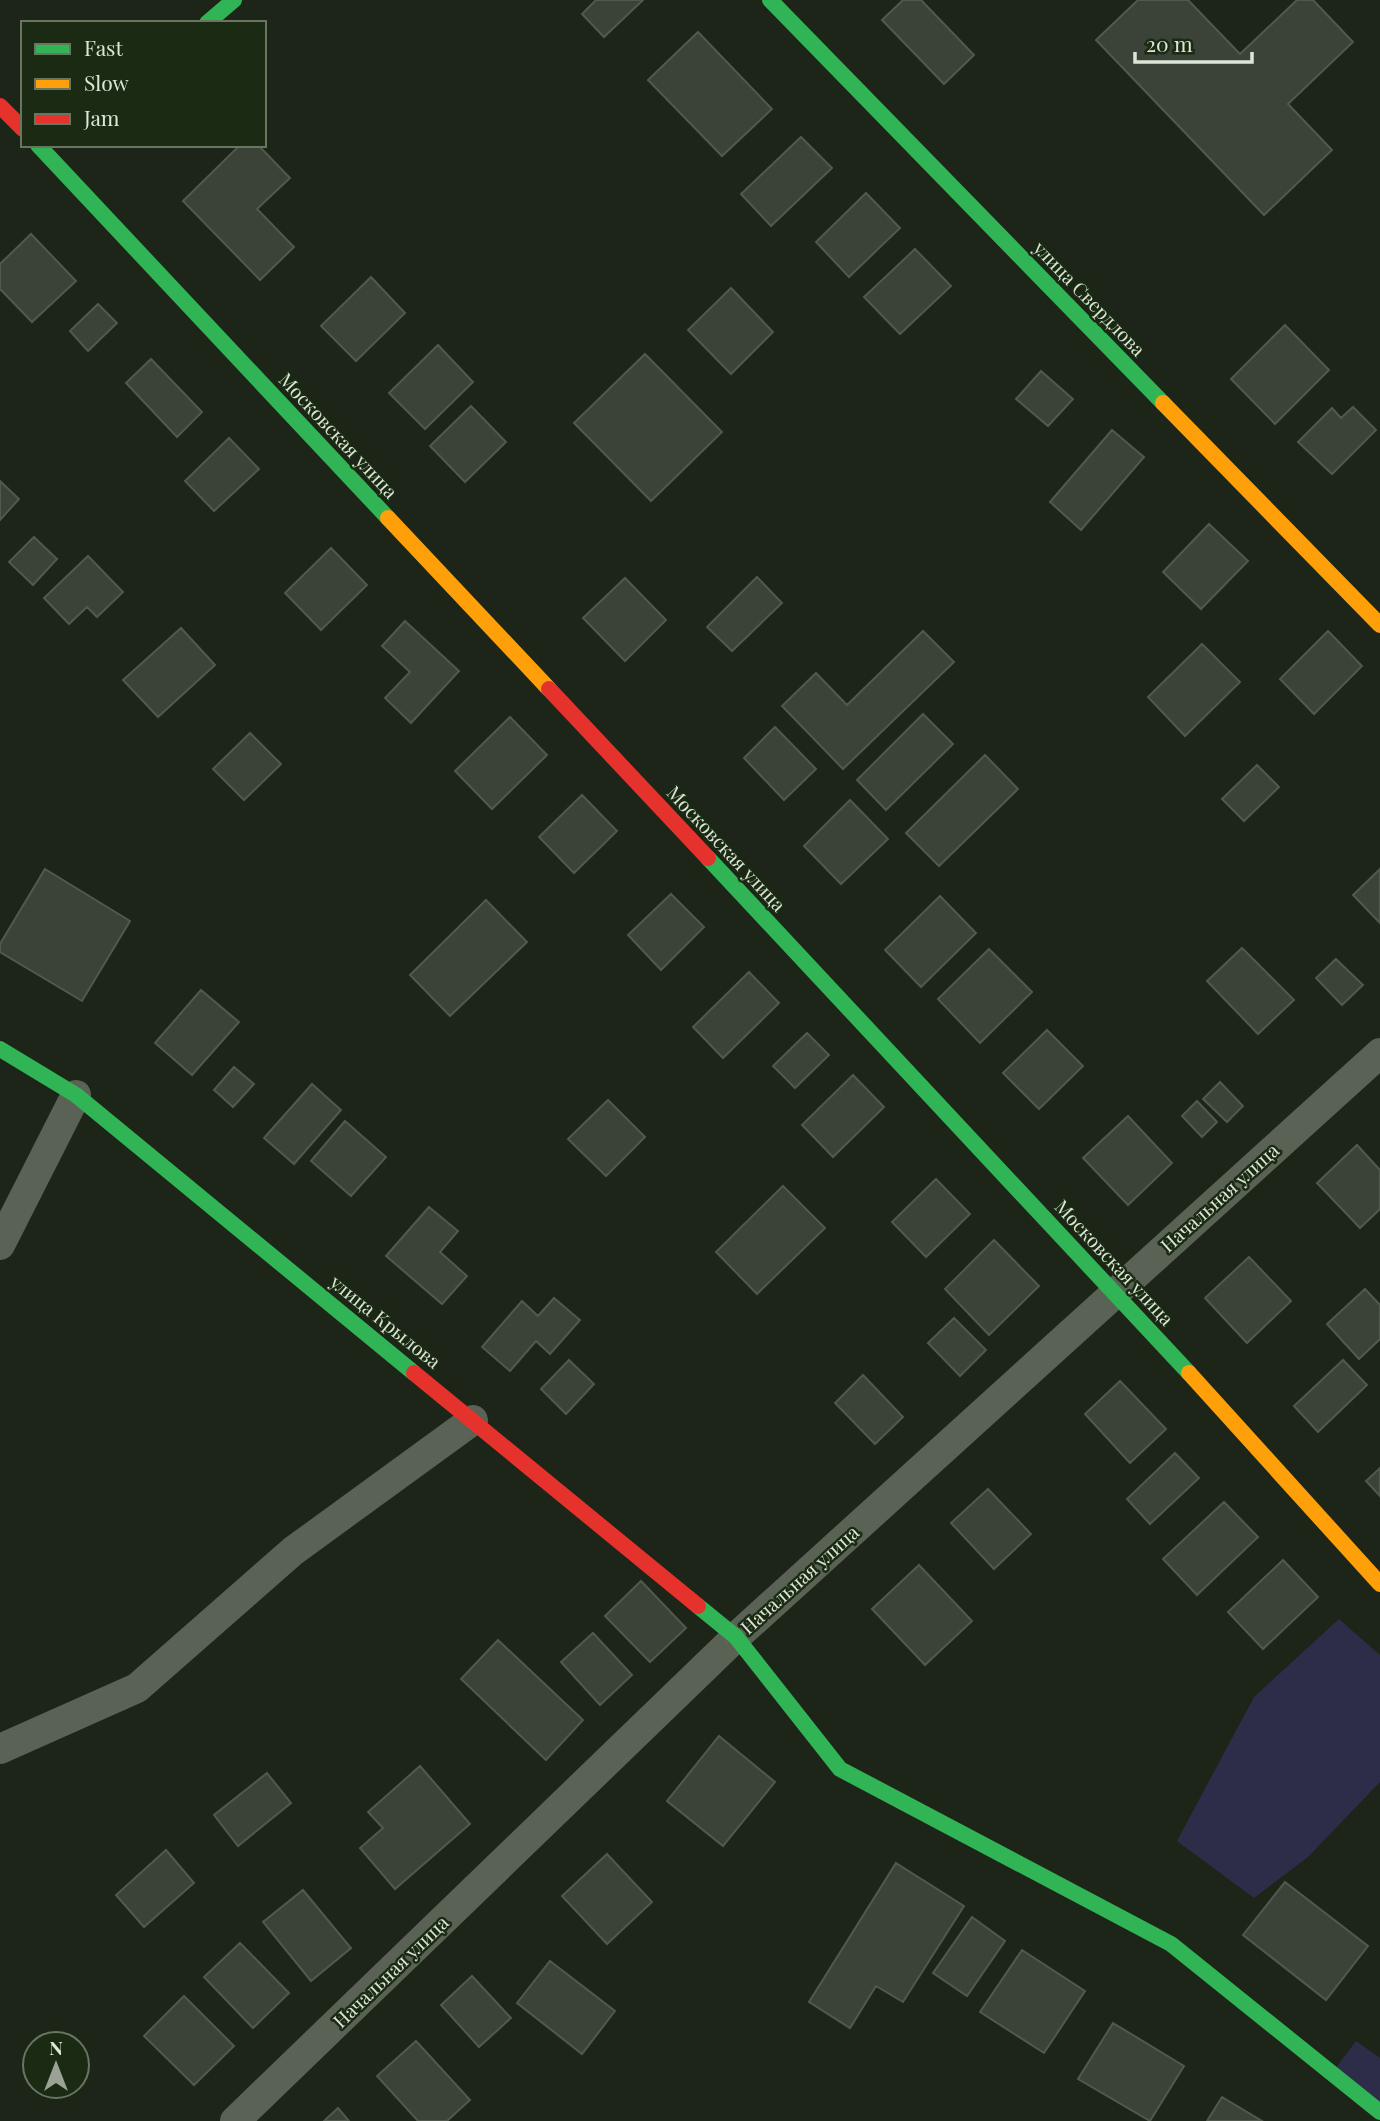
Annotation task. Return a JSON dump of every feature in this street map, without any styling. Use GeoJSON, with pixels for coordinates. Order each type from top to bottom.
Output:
{"type":"FeatureCollection","features":[{"type":"Feature","properties":{"kind":"street"},"geometry":{"type":"LineString","coordinates":[[209,21],[234,0]]}},
{"type":"Feature","properties":{"kind":"street","name":"улица Свердлова"},"geometry":{"type":"LineString","coordinates":[[771,0],[1380,625]]}},
{"type":"Feature","properties":{"kind":"street"},"geometry":{"type":"LineString","coordinates":[[0,106],[21,127]]}},
{"type":"Feature","properties":{"kind":"street","name":"Московская улица"},"geometry":{"type":"LineString","coordinates":[[40,147],[1114,1291],[1380,1584]]}},
{"type":"Feature","properties":{"kind":"street","name":"улица Крылова"},"geometry":{"type":"LineString","coordinates":[[0,1049],[76,1095],[736,1637],[840,1769],[1171,1944],[1380,2112]]}},
{"type":"Feature","properties":{"kind":"street","name":"Начальная улица"},"geometry":{"type":"LineString","coordinates":[[235,2121],[736,1637],[1114,1291],[1380,1054]]}},
{"type":"Feature","properties":{"kind":"street"},"geometry":{"type":"LineString","coordinates":[[0,1245],[76,1095]]}},
{"type":"Feature","properties":{"kind":"street"},"geometry":{"type":"LineString","coordinates":[[0,1749],[137,1688],[293,1551],[473,1420]]}},
{"type":"Feature","properties":{"kind":"shaded area"},"geometry":{"type":"Polygon","coordinates":[[[1339,1619],[1380,1655],[1380,1782],[1308,1857],[1254,1898],[1177,1841],[1254,1697],[1339,1619]]]}},
{"type":"Feature","properties":{"kind":"shaded area"},"geometry":{"type":"Polygon","coordinates":[[[1356,2041],[1380,2058],[1380,2105],[1335,2069],[1356,2041]]]}},
{"type":"Feature","properties":{"kind":"building"},"geometry":{"type":"Polygon","coordinates":[[[596,0],[643,0],[604,37],[582,14],[596,0]]]}},
{"type":"Feature","properties":{"kind":"building"},"geometry":{"type":"Polygon","coordinates":[[[903,0],[921,0],[974,55],[944,84],[882,20],[903,0]]]}},
{"type":"Feature","properties":{"kind":"building"},"geometry":{"type":"Polygon","coordinates":[[[1138,0],[1188,0],[1240,54],[1297,0],[1313,0],[1353,42],[1288,104],[1332,150],[1264,215],[1096,40],[1138,0]]]}},
{"type":"Feature","properties":{"kind":"building"},"geometry":{"type":"Polygon","coordinates":[[[698,32],[772,109],[722,156],[648,80],[698,32]]]}},
{"type":"Feature","properties":{"kind":"building"},"geometry":{"type":"Polygon","coordinates":[[[801,137],[832,168],[771,226],[741,194],[801,137]]]}},
{"type":"Feature","properties":{"kind":"building"},"geometry":{"type":"Polygon","coordinates":[[[238,147],[260,147],[290,178],[257,209],[294,247],[260,280],[183,201],[238,147]]]}},
{"type":"Feature","properties":{"kind":"building"},"geometry":{"type":"Polygon","coordinates":[[[866,193],[900,228],[849,277],[816,242],[866,193]]]}},
{"type":"Feature","properties":{"kind":"building"},"geometry":{"type":"Polygon","coordinates":[[[31,234],[76,281],[32,322],[0,289],[0,264],[31,234]]]}},
{"type":"Feature","properties":{"kind":"building"},"geometry":{"type":"Polygon","coordinates":[[[915,249],[951,286],[900,334],[864,297],[915,249]]]}},
{"type":"Feature","properties":{"kind":"building"},"geometry":{"type":"Polygon","coordinates":[[[371,277],[405,313],[356,361],[321,326],[371,277]]]}},
{"type":"Feature","properties":{"kind":"building"},"geometry":{"type":"Polygon","coordinates":[[[731,288],[773,332],[731,374],[688,330],[731,288]]]}},
{"type":"Feature","properties":{"kind":"building"},"geometry":{"type":"Polygon","coordinates":[[[98,304],[117,323],[88,351],[70,331],[98,304]]]}},
{"type":"Feature","properties":{"kind":"building"},"geometry":{"type":"Polygon","coordinates":[[[1285,325],[1329,370],[1275,424],[1231,379],[1285,325]]]}},
{"type":"Feature","properties":{"kind":"building"},"geometry":{"type":"Polygon","coordinates":[[[438,345],[473,382],[425,429],[389,393],[438,345]]]}},
{"type":"Feature","properties":{"kind":"building"},"geometry":{"type":"Polygon","coordinates":[[[645,354],[722,432],[651,501],[574,423],[645,354]]]}},
{"type":"Feature","properties":{"kind":"building"},"geometry":{"type":"Polygon","coordinates":[[[151,359],[202,412],[177,437],[126,383],[151,359]]]}},
{"type":"Feature","properties":{"kind":"building"},"geometry":{"type":"Polygon","coordinates":[[[1041,371],[1073,399],[1048,426],[1016,399],[1041,371]]]}},
{"type":"Feature","properties":{"kind":"building"},"geometry":{"type":"Polygon","coordinates":[[[471,406],[506,442],[465,482],[430,446],[471,406]]]}},
{"type":"Feature","properties":{"kind":"building"},"geometry":{"type":"Polygon","coordinates":[[[1353,407],[1376,430],[1332,474],[1298,442],[1332,408],[1341,418],[1353,407]]]}},
{"type":"Feature","properties":{"kind":"building"},"geometry":{"type":"Polygon","coordinates":[[[1112,430],[1144,457],[1081,530],[1050,502],[1112,430]]]}},
{"type":"Feature","properties":{"kind":"building"},"geometry":{"type":"Polygon","coordinates":[[[229,438],[259,469],[214,511],[185,481],[229,438]]]}},
{"type":"Feature","properties":{"kind":"building"},"geometry":{"type":"Polygon","coordinates":[[[0,481],[19,499],[0,520],[0,481]]]}},
{"type":"Feature","properties":{"kind":"building"},"geometry":{"type":"Polygon","coordinates":[[[1209,524],[1248,561],[1201,609],[1163,572],[1209,524]]]}},
{"type":"Feature","properties":{"kind":"building"},"geometry":{"type":"Polygon","coordinates":[[[34,537],[57,559],[33,585],[9,562],[34,537]]]}},
{"type":"Feature","properties":{"kind":"building"},"geometry":{"type":"Polygon","coordinates":[[[331,548],[367,585],[321,630],[285,593],[331,548]]]}},
{"type":"Feature","properties":{"kind":"building"},"geometry":{"type":"Polygon","coordinates":[[[88,556],[123,592],[97,617],[87,607],[69,624],[44,598],[88,556]]]}},
{"type":"Feature","properties":{"kind":"building"},"geometry":{"type":"Polygon","coordinates":[[[757,577],[782,603],[732,651],[707,627],[757,577]]]}},
{"type":"Feature","properties":{"kind":"building"},"geometry":{"type":"Polygon","coordinates":[[[625,578],[666,620],[625,661],[583,618],[625,578]]]}},
{"type":"Feature","properties":{"kind":"building"},"geometry":{"type":"Polygon","coordinates":[[[405,621],[459,671],[411,723],[385,698],[410,672],[382,646],[405,621]]]}},
{"type":"Feature","properties":{"kind":"building"},"geometry":{"type":"Polygon","coordinates":[[[181,628],[215,665],[158,717],[123,680],[181,628]]]}},
{"type":"Feature","properties":{"kind":"building"},"geometry":{"type":"Polygon","coordinates":[[[923,631],[954,662],[843,769],[782,706],[816,673],[847,705],[923,631]]]}},
{"type":"Feature","properties":{"kind":"building"},"geometry":{"type":"Polygon","coordinates":[[[1328,631],[1362,666],[1314,714],[1280,679],[1328,631]]]}},
{"type":"Feature","properties":{"kind":"building"},"geometry":{"type":"Polygon","coordinates":[[[1202,644],[1240,682],[1185,736],[1148,697],[1202,644]]]}},
{"type":"Feature","properties":{"kind":"building"},"geometry":{"type":"Polygon","coordinates":[[[923,714],[953,744],[886,810],[857,780],[923,714]]]}},
{"type":"Feature","properties":{"kind":"building"},"geometry":{"type":"Polygon","coordinates":[[[510,717],[547,755],[492,809],[455,771],[510,717]]]}},
{"type":"Feature","properties":{"kind":"building"},"geometry":{"type":"Polygon","coordinates":[[[775,727],[816,769],[784,800],[744,758],[775,727]]]}},
{"type":"Feature","properties":{"kind":"building"},"geometry":{"type":"Polygon","coordinates":[[[250,733],[281,764],[244,800],[213,769],[250,733]]]}},
{"type":"Feature","properties":{"kind":"building"},"geometry":{"type":"Polygon","coordinates":[[[985,755],[1018,789],[939,866],[906,833],[985,755]]]}},
{"type":"Feature","properties":{"kind":"building"},"geometry":{"type":"Polygon","coordinates":[[[1257,765],[1279,787],[1244,821],[1222,799],[1257,765]]]}},
{"type":"Feature","properties":{"kind":"building"},"geometry":{"type":"Polygon","coordinates":[[[582,795],[617,831],[574,873],[539,837],[582,795]]]}},
{"type":"Feature","properties":{"kind":"building"},"geometry":{"type":"Polygon","coordinates":[[[850,800],[888,839],[841,884],[804,846],[850,800]]]}},
{"type":"Feature","properties":{"kind":"building"},"geometry":{"type":"Polygon","coordinates":[[[45,869],[130,921],[82,1001],[0,952],[0,944],[45,869]]]}},
{"type":"Feature","properties":{"kind":"building"},"geometry":{"type":"Polygon","coordinates":[[[1380,869],[1380,923],[1353,895],[1380,869]]]}},
{"type":"Feature","properties":{"kind":"building"},"geometry":{"type":"Polygon","coordinates":[[[671,894],[704,927],[661,970],[628,935],[671,894]]]}},
{"type":"Feature","properties":{"kind":"building"},"geometry":{"type":"Polygon","coordinates":[[[940,896],[976,933],[921,987],[885,950],[940,896]]]}},
{"type":"Feature","properties":{"kind":"building"},"geometry":{"type":"Polygon","coordinates":[[[486,900],[527,942],[450,1016],[410,975],[486,900]]]}},
{"type":"Feature","properties":{"kind":"building"},"geometry":{"type":"Polygon","coordinates":[[[1242,948],[1294,1000],[1258,1034],[1207,981],[1242,948]]]}},
{"type":"Feature","properties":{"kind":"building"},"geometry":{"type":"Polygon","coordinates":[[[989,949],[1032,992],[980,1043],[938,999],[989,949]]]}},
{"type":"Feature","properties":{"kind":"building"},"geometry":{"type":"Polygon","coordinates":[[[1336,959],[1363,985],[1342,1005],[1316,978],[1336,959]]]}},
{"type":"Feature","properties":{"kind":"building"},"geometry":{"type":"Polygon","coordinates":[[[749,972],[779,1003],[723,1058],[693,1027],[749,972]]]}},
{"type":"Feature","properties":{"kind":"building"},"geometry":{"type":"Polygon","coordinates":[[[201,990],[239,1022],[192,1075],[155,1043],[201,990]]]}},
{"type":"Feature","properties":{"kind":"building"},"geometry":{"type":"Polygon","coordinates":[[[1047,1030],[1083,1066],[1039,1109],[1003,1073],[1047,1030]]]}},
{"type":"Feature","properties":{"kind":"building"},"geometry":{"type":"Polygon","coordinates":[[[807,1033],[829,1055],[795,1088],[773,1066],[807,1033]]]}},
{"type":"Feature","properties":{"kind":"building"},"geometry":{"type":"Polygon","coordinates":[[[234,1067],[254,1084],[233,1107],[214,1090],[234,1067]]]}},
{"type":"Feature","properties":{"kind":"building"},"geometry":{"type":"Polygon","coordinates":[[[853,1075],[884,1107],[833,1157],[802,1125],[853,1075]]]}},
{"type":"Feature","properties":{"kind":"building"},"geometry":{"type":"Polygon","coordinates":[[[1220,1082],[1243,1106],[1227,1122],[1203,1099],[1220,1082]]]}},
{"type":"Feature","properties":{"kind":"building"},"geometry":{"type":"Polygon","coordinates":[[[312,1084],[341,1110],[294,1164],[264,1138],[312,1084]]]}},
{"type":"Feature","properties":{"kind":"building"},"geometry":{"type":"Polygon","coordinates":[[[608,1100],[645,1137],[606,1176],[568,1139],[608,1100]]]}},
{"type":"Feature","properties":{"kind":"building"},"geometry":{"type":"Polygon","coordinates":[[[1197,1101],[1217,1122],[1202,1137],[1182,1116],[1197,1101]]]}},
{"type":"Feature","properties":{"kind":"building"},"geometry":{"type":"Polygon","coordinates":[[[1128,1116],[1172,1163],[1128,1205],[1083,1158],[1128,1116]]]}},
{"type":"Feature","properties":{"kind":"building"},"geometry":{"type":"Polygon","coordinates":[[[345,1121],[386,1157],[351,1196],[311,1161],[345,1121]]]}},
{"type":"Feature","properties":{"kind":"building"},"geometry":{"type":"Polygon","coordinates":[[[1357,1145],[1380,1170],[1380,1209],[1360,1228],[1317,1183],[1357,1145]]]}},
{"type":"Feature","properties":{"kind":"building"},"geometry":{"type":"Polygon","coordinates":[[[936,1179],[970,1214],[926,1257],[892,1222],[936,1179]]]}},
{"type":"Feature","properties":{"kind":"building"},"geometry":{"type":"Polygon","coordinates":[[[783,1186],[825,1228],[757,1294],[716,1252],[783,1186]]]}},
{"type":"Feature","properties":{"kind":"building"},"geometry":{"type":"Polygon","coordinates":[[[429,1207],[458,1231],[440,1252],[467,1276],[442,1304],[386,1256],[429,1207]]]}},
{"type":"Feature","properties":{"kind":"building"},"geometry":{"type":"Polygon","coordinates":[[[994,1240],[1039,1286],[989,1335],[945,1289],[994,1240]]]}},
{"type":"Feature","properties":{"kind":"building"},"geometry":{"type":"Polygon","coordinates":[[[1249,1257],[1291,1301],[1247,1343],[1205,1298],[1249,1257]]]}},
{"type":"Feature","properties":{"kind":"building"},"geometry":{"type":"Polygon","coordinates":[[[1365,1289],[1380,1305],[1380,1339],[1359,1359],[1327,1324],[1365,1289]]]}},
{"type":"Feature","properties":{"kind":"building"},"geometry":{"type":"Polygon","coordinates":[[[554,1298],[580,1320],[550,1354],[536,1341],[510,1371],[482,1347],[522,1301],[538,1316],[554,1298]]]}},
{"type":"Feature","properties":{"kind":"building"},"geometry":{"type":"Polygon","coordinates":[[[954,1318],[986,1350],[960,1376],[928,1343],[954,1318]]]}},
{"type":"Feature","properties":{"kind":"building"},"geometry":{"type":"Polygon","coordinates":[[[569,1360],[594,1384],[566,1414],[541,1389],[569,1360]]]}},
{"type":"Feature","properties":{"kind":"building"},"geometry":{"type":"Polygon","coordinates":[[[1343,1360],[1367,1385],[1318,1432],[1294,1406],[1343,1360]]]}},
{"type":"Feature","properties":{"kind":"building"},"geometry":{"type":"Polygon","coordinates":[[[863,1375],[903,1417],[875,1444],[835,1403],[863,1375]]]}},
{"type":"Feature","properties":{"kind":"building"},"geometry":{"type":"Polygon","coordinates":[[[1120,1381],[1166,1429],[1130,1463],[1085,1414],[1120,1381]]]}},
{"type":"Feature","properties":{"kind":"building"},"geometry":{"type":"Polygon","coordinates":[[[1175,1453],[1199,1478],[1150,1524],[1127,1499],[1175,1453]]]}},
{"type":"Feature","properties":{"kind":"building"},"geometry":{"type":"Polygon","coordinates":[[[1380,1468],[1380,1496],[1366,1481],[1380,1468]]]}},
{"type":"Feature","properties":{"kind":"building"},"geometry":{"type":"Polygon","coordinates":[[[988,1489],[1031,1534],[994,1569],[951,1523],[988,1489]]]}},
{"type":"Feature","properties":{"kind":"building"},"geometry":{"type":"Polygon","coordinates":[[[1224,1502],[1258,1537],[1197,1595],[1163,1559],[1224,1502]]]}},
{"type":"Feature","properties":{"kind":"building"},"geometry":{"type":"Polygon","coordinates":[[[1283,1560],[1318,1597],[1263,1649],[1228,1612],[1283,1560]]]}},
{"type":"Feature","properties":{"kind":"building"},"geometry":{"type":"Polygon","coordinates":[[[919,1565],[972,1621],[925,1665],[872,1609],[919,1565]]]}},
{"type":"Feature","properties":{"kind":"building"},"geometry":{"type":"Polygon","coordinates":[[[641,1581],[686,1628],[650,1662],[605,1616],[641,1581]]]}},
{"type":"Feature","properties":{"kind":"building"},"geometry":{"type":"Polygon","coordinates":[[[593,1633],[632,1675],[600,1705],[561,1662],[593,1633]]]}},
{"type":"Feature","properties":{"kind":"building"},"geometry":{"type":"Polygon","coordinates":[[[498,1640],[583,1720],[546,1760],[461,1679],[498,1640]]]}},
{"type":"Feature","properties":{"kind":"building"},"geometry":{"type":"Polygon","coordinates":[[[719,1736],[775,1782],[723,1846],[667,1801],[719,1736]]]}},
{"type":"Feature","properties":{"kind":"building"},"geometry":{"type":"Polygon","coordinates":[[[420,1766],[470,1824],[395,1889],[360,1848],[383,1828],[368,1812],[420,1766]]]}},
{"type":"Feature","properties":{"kind":"building"},"geometry":{"type":"Polygon","coordinates":[[[267,1773],[291,1803],[238,1846],[214,1815],[267,1773]]]}},
{"type":"Feature","properties":{"kind":"building"},"geometry":{"type":"Polygon","coordinates":[[[166,1850],[194,1883],[144,1927],[116,1895],[166,1850]]]}},
{"type":"Feature","properties":{"kind":"building"},"geometry":{"type":"Polygon","coordinates":[[[607,1854],[652,1902],[607,1944],[562,1896],[607,1854]]]}},
{"type":"Feature","properties":{"kind":"building"},"geometry":{"type":"Polygon","coordinates":[[[896,1863],[964,1906],[903,2002],[876,1986],[850,2028],[809,2002],[896,1863]]]}},
{"type":"Feature","properties":{"kind":"building"},"geometry":{"type":"Polygon","coordinates":[[[1285,1882],[1368,1946],[1326,2000],[1243,1935],[1285,1882]]]}},
{"type":"Feature","properties":{"kind":"building"},"geometry":{"type":"Polygon","coordinates":[[[303,1890],[351,1948],[311,1981],[263,1922],[303,1890]]]}},
{"type":"Feature","properties":{"kind":"building"},"geometry":{"type":"Polygon","coordinates":[[[972,1917],[1005,1941],[967,1996],[933,1973],[972,1917]]]}},
{"type":"Feature","properties":{"kind":"building"},"geometry":{"type":"Polygon","coordinates":[[[240,1943],[289,1993],[253,2028],[204,1977],[240,1943]]]}},
{"type":"Feature","properties":{"kind":"building"},"geometry":{"type":"Polygon","coordinates":[[[1022,1950],[1085,1991],[1044,2053],[980,2012],[1022,1950]]]}},
{"type":"Feature","properties":{"kind":"building"},"geometry":{"type":"Polygon","coordinates":[[[550,1961],[615,2011],[582,2054],[517,2003],[550,1961]]]}},
{"type":"Feature","properties":{"kind":"building"},"geometry":{"type":"Polygon","coordinates":[[[472,1976],[511,2018],[479,2047],[441,2005],[472,1976]]]}},
{"type":"Feature","properties":{"kind":"building"},"geometry":{"type":"Polygon","coordinates":[[[184,1996],[234,2046],[194,2085],[144,2036],[184,1996]]]}},
{"type":"Feature","properties":{"kind":"building"},"geometry":{"type":"Polygon","coordinates":[[[1113,2023],[1184,2066],[1150,2121],[1078,2079],[1113,2023]]]}},
{"type":"Feature","properties":{"kind":"building"},"geometry":{"type":"Polygon","coordinates":[[[416,2041],[470,2100],[447,2121],[418,2121],[377,2076],[416,2041]]]}},
{"type":"Feature","properties":{"kind":"building"},"geometry":{"type":"Polygon","coordinates":[[[1222,2097],[1262,2121],[1207,2121],[1222,2097]]]}},
{"type":"Feature","properties":{"kind":"building"},"geometry":{"type":"Polygon","coordinates":[[[338,2108],[349,2121],[324,2121],[338,2108]]]}},
{"type":"Feature","properties":{"kind":"traffic: fast"},"geometry":{"type":"LineString","coordinates":[[209,21],[234,0]]}},
{"type":"Feature","properties":{"kind":"traffic: fast"},"geometry":{"type":"LineString","coordinates":[[770,0],[1163,403]]}},
{"type":"Feature","properties":{"kind":"traffic: fast"},"geometry":{"type":"LineString","coordinates":[[40,147],[388,518]]}},
{"type":"Feature","properties":{"kind":"traffic: fast"},"geometry":{"type":"LineString","coordinates":[[708,858],[1189,1373]]}},
{"type":"Feature","properties":{"kind":"traffic: fast"},"geometry":{"type":"LineString","coordinates":[[0,1049],[76,1095],[414,1373]]}},
{"type":"Feature","properties":{"kind":"traffic: fast"},"geometry":{"type":"LineString","coordinates":[[698,1606],[736,1637],[840,1769],[1171,1944],[1380,2112]]}},
{"type":"Feature","properties":{"kind":"traffic: slow"},"geometry":{"type":"LineString","coordinates":[[1163,403],[1380,625]]}},
{"type":"Feature","properties":{"kind":"traffic: slow"},"geometry":{"type":"LineString","coordinates":[[388,518],[549,689]]}},
{"type":"Feature","properties":{"kind":"traffic: slow"},"geometry":{"type":"LineString","coordinates":[[1189,1373],[1380,1584]]}},
{"type":"Feature","properties":{"kind":"traffic: jam"},"geometry":{"type":"LineString","coordinates":[[0,106],[21,127]]}},
{"type":"Feature","properties":{"kind":"traffic: jam"},"geometry":{"type":"LineString","coordinates":[[549,689],[708,858]]}},
{"type":"Feature","properties":{"kind":"traffic: jam"},"geometry":{"type":"LineString","coordinates":[[414,1373],[698,1606]]}}]}
